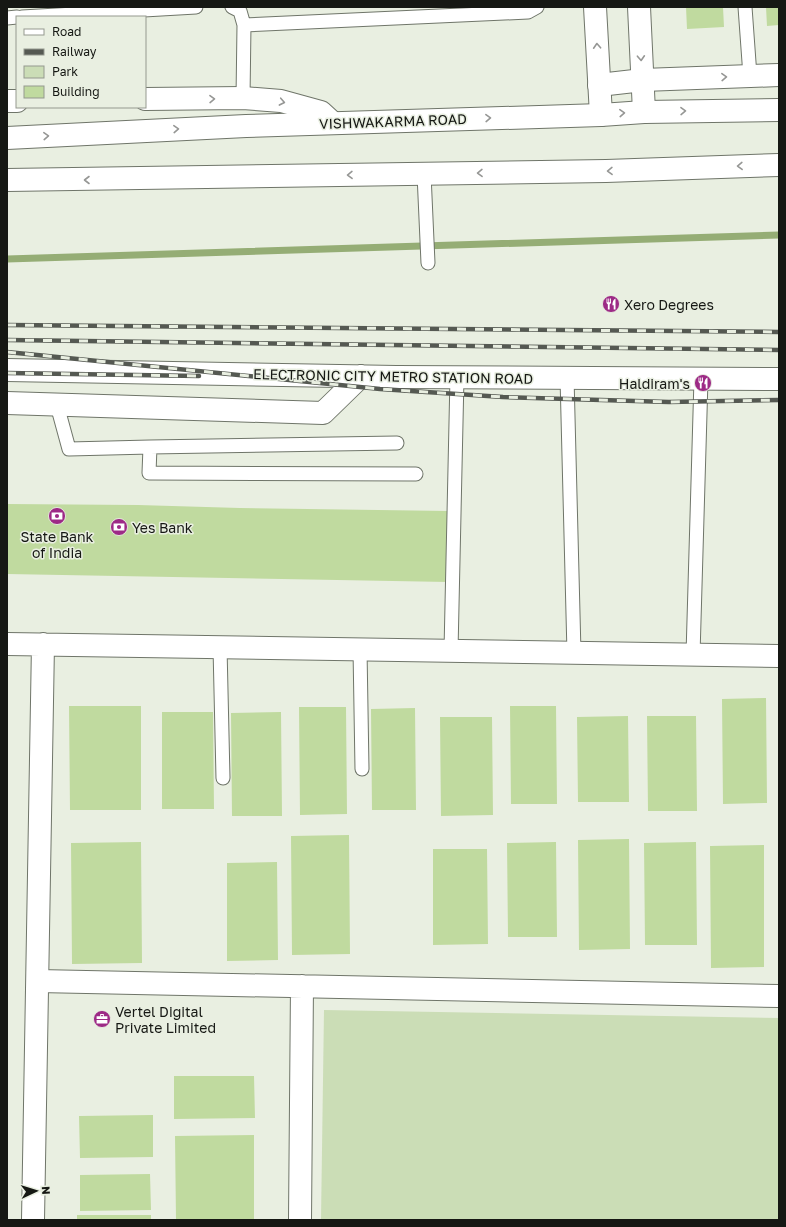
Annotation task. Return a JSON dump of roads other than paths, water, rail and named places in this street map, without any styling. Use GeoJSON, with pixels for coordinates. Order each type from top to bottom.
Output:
{"type":"FeatureCollection","features":[{"type":"Feature","properties":{"kind":"street"},"geometry":{"type":"LineString","coordinates":[[595,7],[601,115]]}},
{"type":"Feature","properties":{"kind":"street"},"geometry":{"type":"LineString","coordinates":[[639,7],[644,112]]}},
{"type":"Feature","properties":{"kind":"street"},"geometry":{"type":"LineString","coordinates":[[599,85],[643,80],[779,75]]}},
{"type":"Feature","properties":{"kind":"street"},"geometry":{"type":"LineString","coordinates":[[146,100],[243,98],[281,101],[321,112],[333,123]]}},
{"type":"Feature","properties":{"kind":"street","name":"VISHWAKARMA ROAD"},"geometry":{"type":"LineString","coordinates":[[7,138],[246,126],[601,115],[644,112],[779,110]]}},
{"type":"Feature","properties":{"kind":"street"},"geometry":{"type":"LineString","coordinates":[[7,180],[606,171],[779,165]]}},
{"type":"Feature","properties":{"kind":"street","name":"ELECTRONIC CITY METRO STATION ROAD"},"geometry":{"type":"LineString","coordinates":[[7,370],[360,376],[779,379]]}},
{"type":"Feature","properties":{"kind":"street"},"geometry":{"type":"LineString","coordinates":[[7,404],[323,413],[360,376]]}},
{"type":"Feature","properties":{"kind":"street"},"geometry":{"type":"LineString","coordinates":[[7,644],[779,656]]}},
{"type":"Feature","properties":{"kind":"street"},"geometry":{"type":"LineString","coordinates":[[33,1220],[43,644]]}},
{"type":"Feature","properties":{"kind":"street"},"geometry":{"type":"LineString","coordinates":[[38,981],[779,996]]}},
{"type":"Feature","properties":{"kind":"street"},"geometry":{"type":"LineString","coordinates":[[300,1220],[302,986]]}},
{"type":"Feature","properties":{"kind":"lane"},"geometry":{"type":"LineString","coordinates":[[39,16],[196,7]]}},
{"type":"Feature","properties":{"kind":"lane"},"geometry":{"type":"LineString","coordinates":[[232,7],[240,11],[244,26],[243,98]]}},
{"type":"Feature","properties":{"kind":"lane"},"geometry":{"type":"LineString","coordinates":[[244,26],[528,12],[537,7]]}},
{"type":"Feature","properties":{"kind":"lane"},"geometry":{"type":"LineString","coordinates":[[745,7],[750,76]]}},
{"type":"Feature","properties":{"kind":"lane"},"geometry":{"type":"LineString","coordinates":[[424,174],[428,263]]}},
{"type":"Feature","properties":{"kind":"lane"},"geometry":{"type":"LineString","coordinates":[[451,651],[457,377]]}},
{"type":"Feature","properties":{"kind":"lane"},"geometry":{"type":"LineString","coordinates":[[567,377],[574,653]]}},
{"type":"Feature","properties":{"kind":"lane"},"geometry":{"type":"LineString","coordinates":[[693,655],[700,379]]}},
{"type":"Feature","properties":{"kind":"lane"},"geometry":{"type":"LineString","coordinates":[[57,405],[69,449],[397,443]]}},
{"type":"Feature","properties":{"kind":"lane"},"geometry":{"type":"LineString","coordinates":[[150,447],[149,473],[416,474]]}},
{"type":"Feature","properties":{"kind":"lane"},"geometry":{"type":"LineString","coordinates":[[220,647],[223,778]]}},
{"type":"Feature","properties":{"kind":"lane"},"geometry":{"type":"LineString","coordinates":[[360,649],[362,769]]}},
{"type":"Feature","properties":{"kind":"waterway"},"geometry":{"type":"LineString","coordinates":[[7,259],[779,235]]}},
{"type":"Feature","properties":{"kind":"railway"},"geometry":{"type":"LineString","coordinates":[[7,325],[779,332]]}},
{"type":"Feature","properties":{"kind":"railway"},"geometry":{"type":"LineString","coordinates":[[7,340],[779,350]]}},
{"type":"Feature","properties":{"kind":"railway"},"geometry":{"type":"LineString","coordinates":[[7,352],[380,389],[503,397],[669,402],[779,400]]}},
{"type":"Feature","properties":{"kind":"railway"},"geometry":{"type":"LineString","coordinates":[[7,373],[199,376]]}},
{"type":"Feature","properties":{"kind":"place","name":"Xero Degrees"},"geometry":{"type":"Point","coordinates":[611,304]}},
{"type":"Feature","properties":{"kind":"place","name":"Haldiram's"},"geometry":{"type":"Point","coordinates":[703,383]}},
{"type":"Feature","properties":{"kind":"place","name":"State Bank of India"},"geometry":{"type":"Point","coordinates":[57,516]}},
{"type":"Feature","properties":{"kind":"place","name":"Yes Bank"},"geometry":{"type":"Point","coordinates":[119,527]}},
{"type":"Feature","properties":{"kind":"place","name":"Vertel Digital Private Limited"},"geometry":{"type":"Point","coordinates":[102,1019]}}]}
